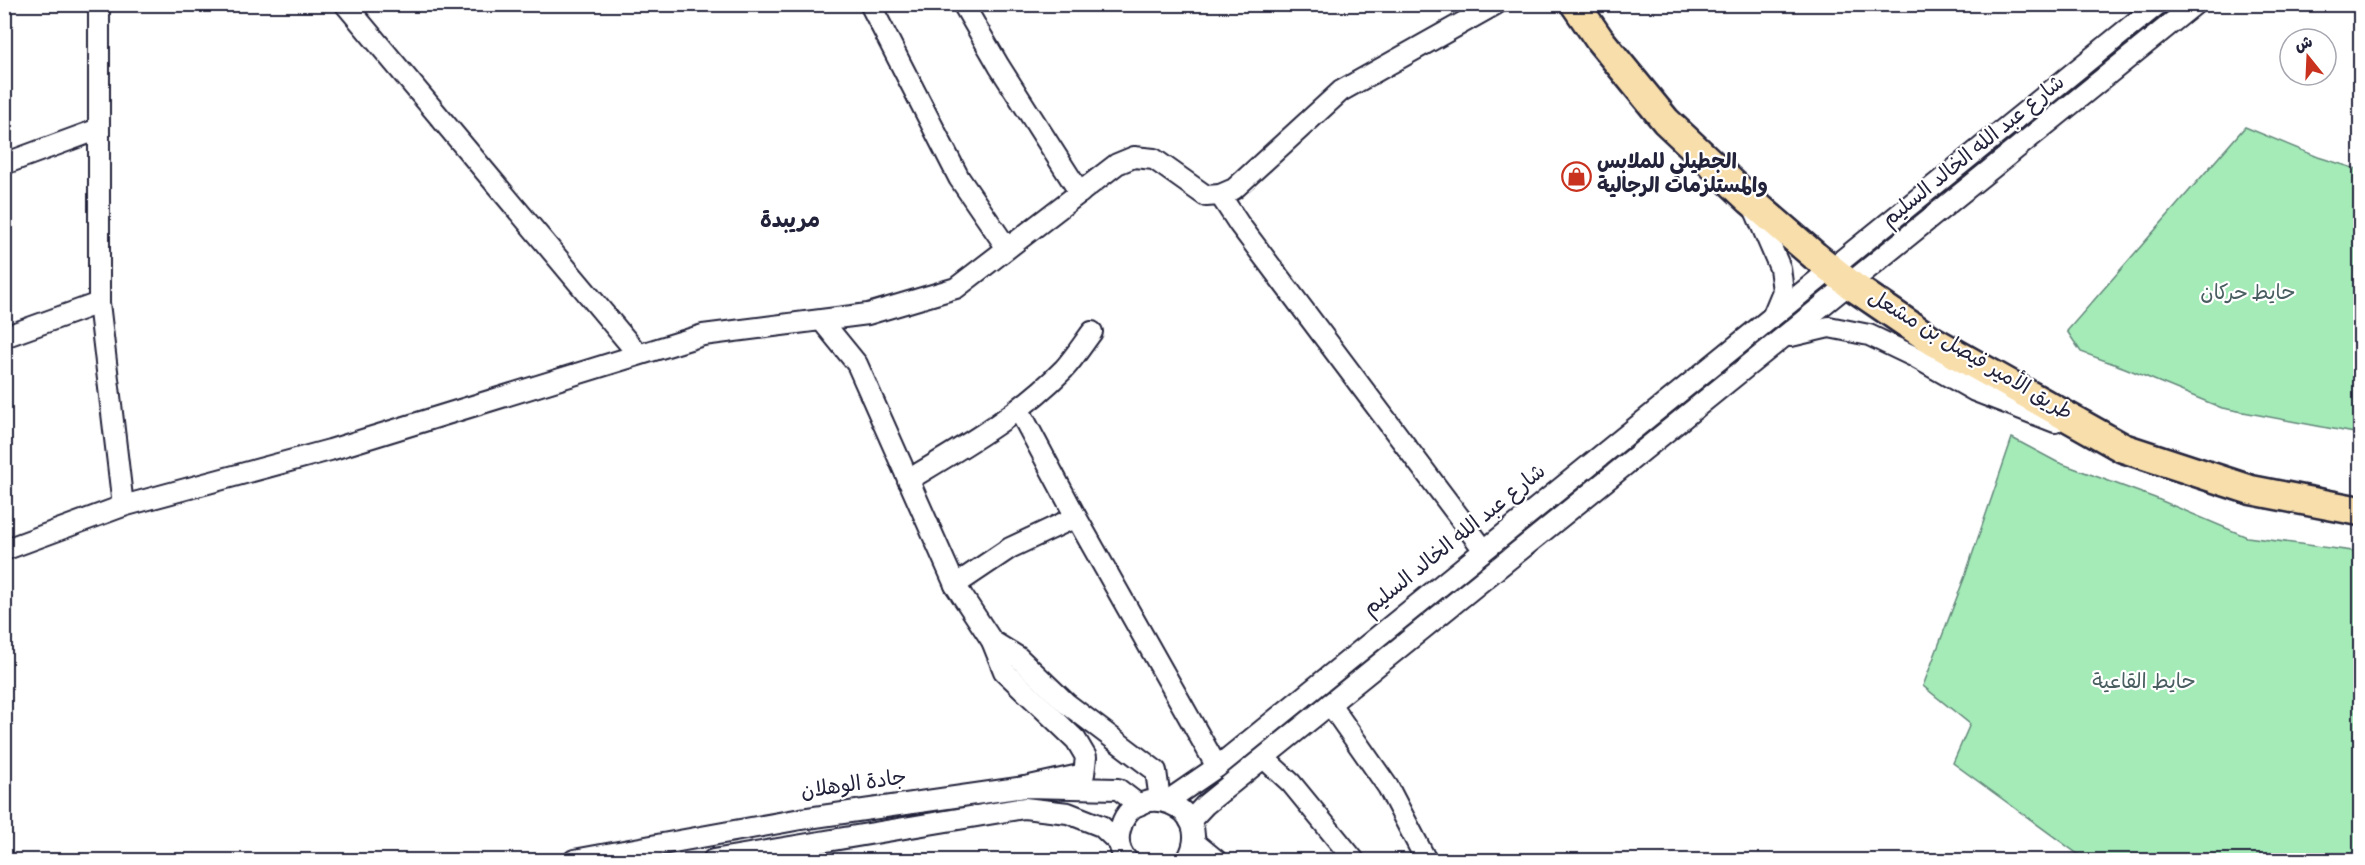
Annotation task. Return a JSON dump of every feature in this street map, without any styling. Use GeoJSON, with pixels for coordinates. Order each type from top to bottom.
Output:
{"type":"FeatureCollection","features":[{"type":"Feature","properties":{"kind":"highway","name":"طريق الأمير فيصل بن مشعل"},"geometry":{"type":"LineString","coordinates":[[1575,4],[1599,39],[1666,121],[1750,200],[1841,277],[1934,341],[2123,448],[2251,490],[2361,511]]}},
{"type":"Feature","properties":{"kind":"street"},"geometry":{"type":"LineString","coordinates":[[99,4],[99,303],[123,506]]}},
{"type":"Feature","properties":{"kind":"street"},"geometry":{"type":"LineString","coordinates":[[345,4],[638,354]]}},
{"type":"Feature","properties":{"kind":"street"},"geometry":{"type":"LineString","coordinates":[[870,4],[959,178],[1007,248]]}},
{"type":"Feature","properties":{"kind":"street"},"geometry":{"type":"LineString","coordinates":[[963,4],[999,66],[1080,193]]}},
{"type":"Feature","properties":{"kind":"street"},"geometry":{"type":"LineString","coordinates":[[4,550],[123,506],[330,450],[703,335],[868,314],[956,288],[1117,164],[1134,157],[1154,159],[1206,196],[1220,195],[1234,189],[1341,92],[1496,4]]}},
{"type":"Feature","properties":{"kind":"street","name":"شارع عبد الله الخالد السليم"},"geometry":{"type":"LineString","coordinates":[[1190,821],[1205,805],[1785,337],[1915,202],[2157,4]]}},
{"type":"Feature","properties":{"kind":"street","name":"شارع عبد الله الخالد السليم"},"geometry":{"type":"LineString","coordinates":[[1163,801],[1216,767],[1773,317],[1926,224],[2195,4]]}},
{"type":"Feature","properties":{"kind":"street"},"geometry":{"type":"LineString","coordinates":[[4,164],[99,129]]}},
{"type":"Feature","properties":{"kind":"street"},"geometry":{"type":"LineString","coordinates":[[1220,195],[1239,224],[1484,550]]}},
{"type":"Feature","properties":{"kind":"street"},"geometry":{"type":"LineString","coordinates":[[1750,200],[1780,268],[1783,291],[1773,317]]}},
{"type":"Feature","properties":{"kind":"street"},"geometry":{"type":"LineString","coordinates":[[1915,202],[1903,220],[1908,226],[1926,224]]}},
{"type":"Feature","properties":{"kind":"street"},"geometry":{"type":"LineString","coordinates":[[4,337],[99,303]]}},
{"type":"Feature","properties":{"kind":"street"},"geometry":{"type":"LineString","coordinates":[[822,321],[857,364],[955,585],[992,641],[1004,671],[1076,740],[1086,757],[1084,774],[1025,787]]}},
{"type":"Feature","properties":{"kind":"street","name":"شارع عبد الله الخالد السليم"},"geometry":{"type":"LineString","coordinates":[[1785,337],[1829,327],[1869,335],[1915,357],[1975,391],[2123,448]]}},
{"type":"Feature","properties":{"kind":"street"},"geometry":{"type":"LineString","coordinates":[[909,480],[1019,410],[1065,368],[1092,332]]}},
{"type":"Feature","properties":{"kind":"street"},"geometry":{"type":"LineString","coordinates":[[1019,410],[1216,767]]}},
{"type":"Feature","properties":{"kind":"street"},"geometry":{"type":"LineString","coordinates":[[955,585],[1010,548],[1076,517]]}},
{"type":"Feature","properties":{"kind":"street"},"geometry":{"type":"LineString","coordinates":[[992,641],[1018,657],[1066,703],[1156,771],[1163,801]]}},
{"type":"Feature","properties":{"kind":"street"},"geometry":{"type":"LineString","coordinates":[[1330,704],[1388,787],[1426,861]]}},
{"type":"Feature","properties":{"kind":"street"},"geometry":{"type":"LineString","coordinates":[[1264,758],[1291,783],[1354,861]]}},
{"type":"Feature","properties":{"kind":"street","name":"جادة الوهلان"},"geometry":{"type":"LineString","coordinates":[[574,861],[801,819],[1025,787],[1118,789],[1139,805]]}},
{"type":"Feature","properties":{"kind":"street"},"geometry":{"type":"LineString","coordinates":[[1123,855],[1123,821],[1139,805],[1163,801],[1176,806],[1190,821],[1194,842],[1187,861]]}},
{"type":"Feature","properties":{"kind":"street"},"geometry":{"type":"LineString","coordinates":[[712,861],[1024,808],[1068,813],[1101,825],[1123,855]]}},
{"type":"Feature","properties":{"kind":"street"},"geometry":{"type":"LineString","coordinates":[[1194,842],[1216,861]]}},
{"type":"Feature","properties":{"kind":"green space","name":"حايط حركان"},"geometry":{"type":"Polygon","coordinates":[[[2245,127],[2318,157],[2360,170],[2360,434],[2222,408],[2081,352],[2067,331],[2245,127]]]}},
{"type":"Feature","properties":{"kind":"green space","name":"حايط القاعية"},"geometry":{"type":"Polygon","coordinates":[[[2012,438],[2057,462],[2155,498],[2247,537],[2360,552],[2360,860],[2086,860],[1953,763],[1970,724],[1923,686],[1965,576],[2012,438]]]}},
{"type":"Feature","properties":{"kind":"place","name":"الجطيلي للملابس والمستلزمات الرجالية"},"geometry":{"type":"Point","coordinates":[1576,176]}},
{"type":"Feature","properties":{"kind":"district","name":"مريبدة"},"geometry":{"type":"Point","coordinates":[790,223]}}]}
